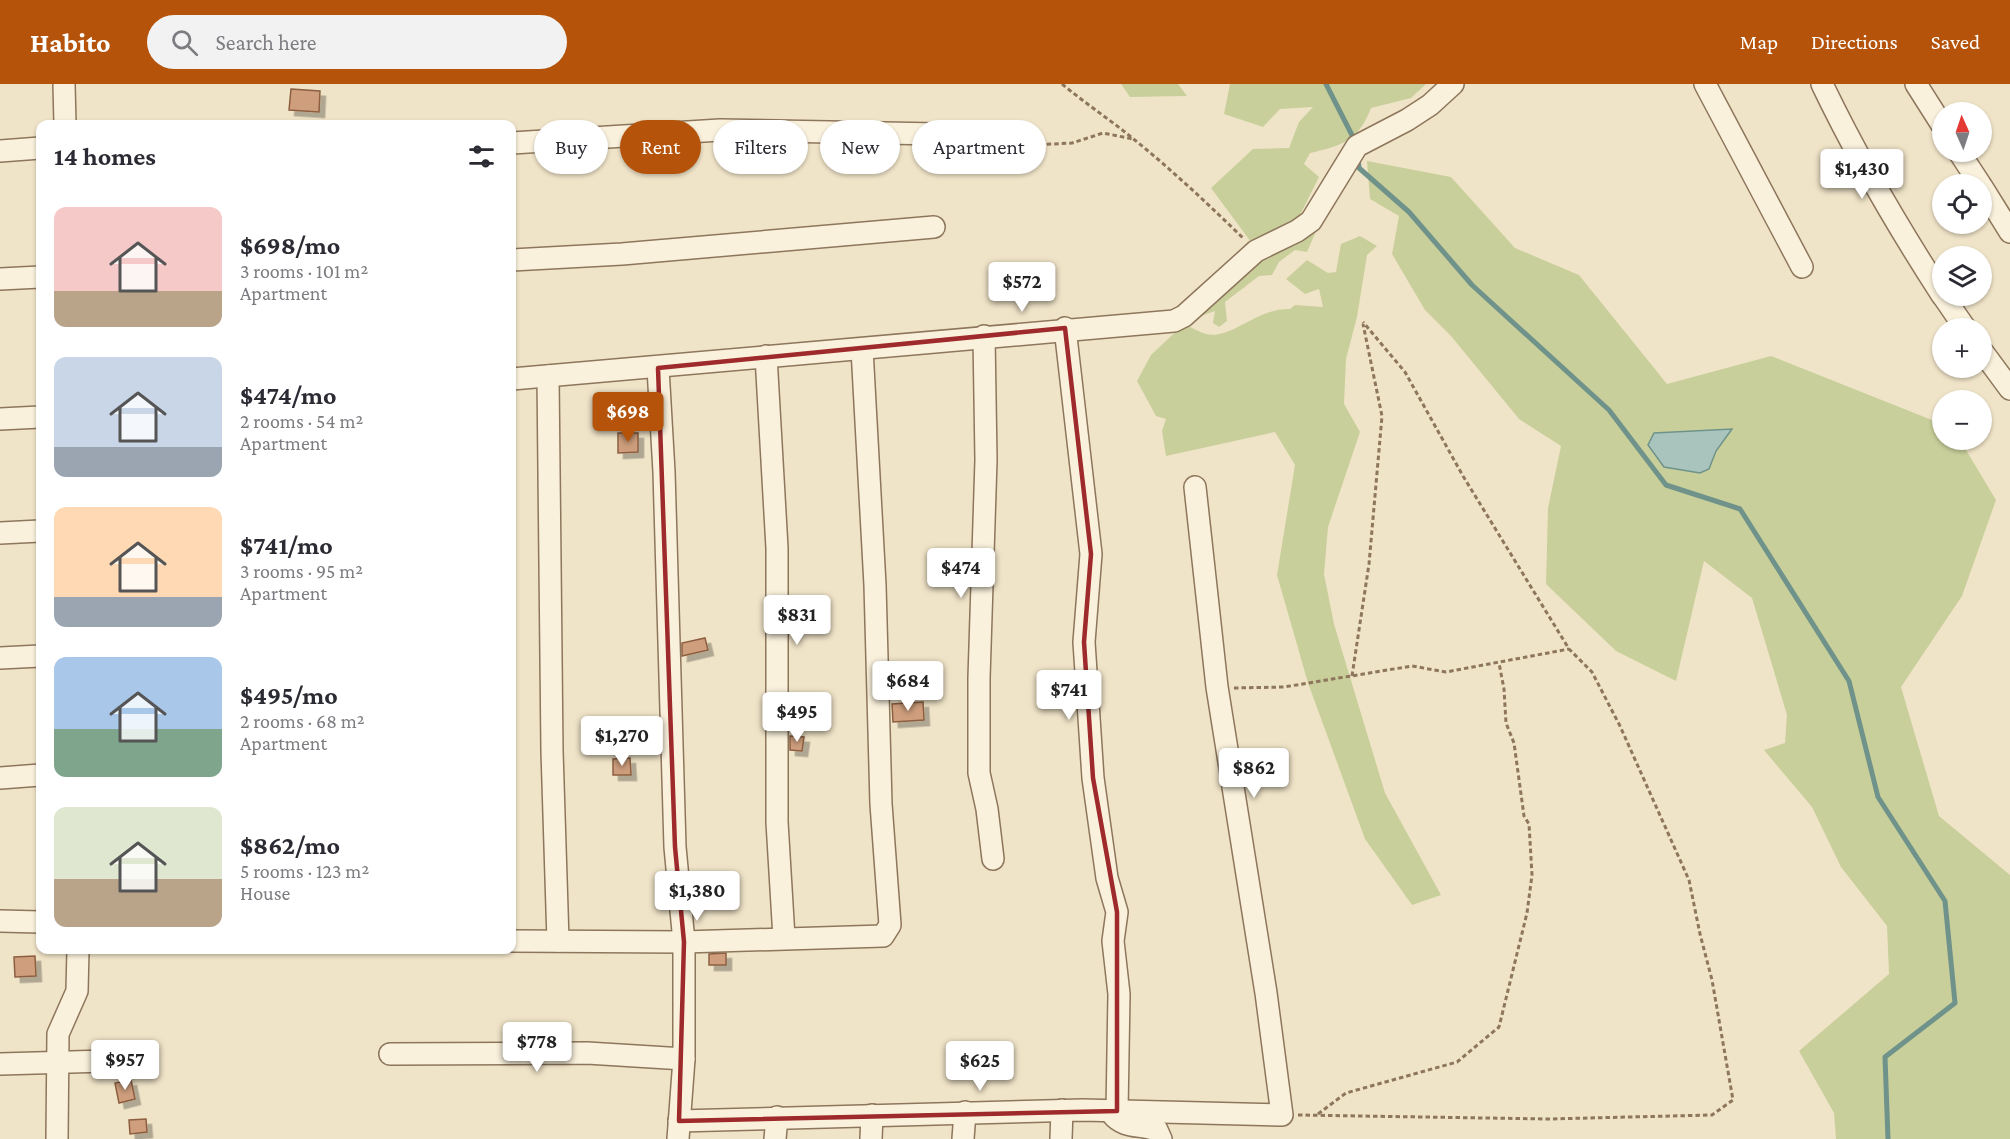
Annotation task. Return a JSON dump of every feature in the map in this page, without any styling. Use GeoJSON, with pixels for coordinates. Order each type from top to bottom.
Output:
{"type":"FeatureCollection","features":[{"type":"Feature","properties":{"kind":"street"},"geometry":{"type":"LineString","coordinates":[[64,84],[65,120]]}},
{"type":"Feature","properties":{"kind":"street"},"geometry":{"type":"LineString","coordinates":[[516,379],[658,368],[1065,328],[1162,324],[1174,321],[1184,316],[1256,251],[1297,231],[1311,221],[1357,146],[1415,115],[1453,84]]}},
{"type":"Feature","properties":{"kind":"street"},"geometry":{"type":"LineString","coordinates":[[1705,84],[1803,267]]}},
{"type":"Feature","properties":{"kind":"street"},"geometry":{"type":"LineString","coordinates":[[1822,84],[1902,231],[1932,278]]}},
{"type":"Feature","properties":{"kind":"street"},"geometry":{"type":"LineString","coordinates":[[1916,84],[1932,109]]}},
{"type":"Feature","properties":{"kind":"street"},"geometry":{"type":"LineString","coordinates":[[516,143],[720,130],[912,134]]}},
{"type":"Feature","properties":{"kind":"street"},"geometry":{"type":"LineString","coordinates":[[0,151],[36,148]]}},
{"type":"Feature","properties":{"kind":"street"},"geometry":{"type":"LineString","coordinates":[[1992,203],[2010,232]]}},
{"type":"Feature","properties":{"kind":"street"},"geometry":{"type":"LineString","coordinates":[[516,260],[622,254],[934,227]]}},
{"type":"Feature","properties":{"kind":"street"},"geometry":{"type":"LineString","coordinates":[[0,279],[36,277]]}},
{"type":"Feature","properties":{"kind":"street"},"geometry":{"type":"LineString","coordinates":[[1065,328],[1091,554],[1084,642],[1092,766],[1107,878],[1117,912],[1113,941],[1119,994],[1113,1111],[1123,1123],[1157,1130],[1161,1139]]}},
{"type":"Feature","properties":{"kind":"street"},"geometry":{"type":"LineString","coordinates":[[984,336],[986,460],[979,678],[979,773],[987,809],[993,858]]}},
{"type":"Feature","properties":{"kind":"street"},"geometry":{"type":"LineString","coordinates":[[516,941],[684,942],[882,936],[888,932],[890,926],[880,804],[875,585],[862,349]]}},
{"type":"Feature","properties":{"kind":"street"},"geometry":{"type":"LineString","coordinates":[[766,356],[777,548],[777,822],[784,938]]}},
{"type":"Feature","properties":{"kind":"street"},"geometry":{"type":"LineString","coordinates":[[1992,365],[2010,389]]}},
{"type":"Feature","properties":{"kind":"street"},"geometry":{"type":"LineString","coordinates":[[658,368],[664,472],[675,847],[684,942],[684,1059],[679,1130],[777,1118],[965,1112],[1062,1110],[1282,1115],[1266,993],[1217,687],[1195,487]]}},
{"type":"Feature","properties":{"kind":"street"},"geometry":{"type":"LineString","coordinates":[[548,376],[552,751],[558,941]]}},
{"type":"Feature","properties":{"kind":"street"},"geometry":{"type":"LineString","coordinates":[[0,420],[36,417]]}},
{"type":"Feature","properties":{"kind":"street"},"geometry":{"type":"LineString","coordinates":[[0,533],[36,531]]}},
{"type":"Feature","properties":{"kind":"street"},"geometry":{"type":"LineString","coordinates":[[0,658],[36,656]]}},
{"type":"Feature","properties":{"kind":"street"},"geometry":{"type":"LineString","coordinates":[[0,778],[36,775]]}},
{"type":"Feature","properties":{"kind":"street"},"geometry":{"type":"LineString","coordinates":[[0,921],[36,922]]}},
{"type":"Feature","properties":{"kind":"street"},"geometry":{"type":"LineString","coordinates":[[57,1139],[58,1034],[76,992],[78,954]]}},
{"type":"Feature","properties":{"kind":"street"},"geometry":{"type":"LineString","coordinates":[[390,1054],[587,1053],[684,1059]]}},
{"type":"Feature","properties":{"kind":"street"},"geometry":{"type":"LineString","coordinates":[[0,1064],[56,1064],[106,1060]]}},
{"type":"Feature","properties":{"kind":"street"},"geometry":{"type":"LineString","coordinates":[[1061,1139],[1062,1110]]}},
{"type":"Feature","properties":{"kind":"street"},"geometry":{"type":"LineString","coordinates":[[963,1139],[965,1112]]}},
{"type":"Feature","properties":{"kind":"street"},"geometry":{"type":"LineString","coordinates":[[871,1139],[872,1115]]}},
{"type":"Feature","properties":{"kind":"street"},"geometry":{"type":"LineString","coordinates":[[775,1139],[777,1118]]}},
{"type":"Feature","properties":{"kind":"path"},"geometry":{"type":"LineString","coordinates":[[1064,85],[1084,104],[1134,139],[1202,198],[1256,251]]}},
{"type":"Feature","properties":{"kind":"path"},"geometry":{"type":"LineString","coordinates":[[1046,144],[1072,143],[1103,133],[1134,139]]}},
{"type":"Feature","properties":{"kind":"path"},"geometry":{"type":"LineString","coordinates":[[1282,1115],[1548,1119],[1712,1115],[1733,1100],[1712,980],[1689,880],[1620,726],[1592,672],[1569,649],[1463,476],[1405,372],[1363,322],[1382,416],[1369,564],[1352,676]]}},
{"type":"Feature","properties":{"kind":"path"},"geometry":{"type":"LineString","coordinates":[[1217,687],[1284,687],[1412,666],[1446,672],[1569,649]]}},
{"type":"Feature","properties":{"kind":"path"},"geometry":{"type":"LineString","coordinates":[[1316,1115],[1346,1094],[1457,1062],[1499,1027],[1527,913],[1532,875],[1529,824],[1524,816],[1514,743],[1506,723],[1504,688],[1499,663]]}},
{"type":"Feature","properties":{"kind":"highlighted area"},"geometry":{"type":"Polygon","coordinates":[[[1065,328],[1091,554],[1084,642],[1093,778],[1117,912],[1117,1111],[679,1121],[684,942],[675,847],[658,368],[1065,328]]]}},
{"type":"Feature","properties":{"kind":"green space"},"geometry":{"type":"Polygon","coordinates":[[[1121,84],[1178,84],[1187,96],[1130,97],[1121,84]]]}},
{"type":"Feature","properties":{"kind":"green space"},"geometry":{"type":"Polygon","coordinates":[[[1230,84],[1426,84],[1411,98],[1371,108],[1361,128],[1348,140],[1331,148],[1310,153],[1304,164],[1319,177],[1292,231],[1254,246],[1211,188],[1253,149],[1289,148],[1299,122],[1313,107],[1280,109],[1263,127],[1224,114],[1230,84]]]}},
{"type":"Feature","properties":{"kind":"green space"},"geometry":{"type":"Polygon","coordinates":[[[1367,161],[1451,177],[1515,248],[1579,275],[1667,384],[1771,356],[1932,420],[1932,450],[1966,450],[1996,500],[1962,596],[1901,687],[1939,816],[2010,875],[2010,1139],[1836,1139],[1834,1113],[1799,1051],[1889,974],[1887,926],[1841,867],[1812,807],[1764,750],[1785,743],[1787,715],[1752,598],[1704,561],[1676,681],[1616,651],[1546,584],[1548,508],[1561,446],[1519,419],[1451,336],[1425,310],[1392,254],[1399,216],[1370,199],[1367,161]]]}},
{"type":"Feature","properties":{"kind":"green space"},"geometry":{"type":"Polygon","coordinates":[[[1317,229],[1307,252],[1295,250],[1279,262],[1272,275],[1259,276],[1225,302],[1227,321],[1219,327],[1213,323],[1215,311],[1201,316],[1198,311],[1259,255],[1317,229]]]}},
{"type":"Feature","properties":{"kind":"green space"},"geometry":{"type":"Polygon","coordinates":[[[1360,236],[1377,246],[1367,255],[1357,317],[1346,359],[1344,404],[1360,432],[1328,527],[1324,574],[1334,624],[1385,793],[1441,895],[1412,905],[1365,839],[1308,683],[1277,575],[1295,465],[1275,432],[1166,456],[1162,431],[1166,419],[1156,416],[1137,381],[1151,355],[1184,324],[1203,333],[1215,335],[1266,313],[1290,309],[1295,305],[1323,307],[1319,289],[1305,294],[1286,279],[1307,260],[1328,273],[1336,272],[1341,244],[1360,236]]]}},
{"type":"Feature","properties":{"kind":"water"},"geometry":{"type":"Polygon","coordinates":[[[1732,429],[1716,451],[1709,469],[1700,473],[1664,467],[1648,445],[1654,433],[1732,429]]]}},
{"type":"Feature","properties":{"kind":"building"},"geometry":{"type":"Polygon","coordinates":[[[291,89],[320,91],[319,112],[289,110],[291,89]]]}},
{"type":"Feature","properties":{"kind":"building"},"geometry":{"type":"Polygon","coordinates":[[[618,433],[638,433],[638,452],[618,453],[618,433]]]}},
{"type":"Feature","properties":{"kind":"building"},"geometry":{"type":"Polygon","coordinates":[[[705,638],[708,650],[682,656],[682,643],[705,638]]]}},
{"type":"Feature","properties":{"kind":"building"},"geometry":{"type":"Polygon","coordinates":[[[923,702],[924,720],[893,722],[892,704],[923,702]]]}},
{"type":"Feature","properties":{"kind":"building"},"geometry":{"type":"Polygon","coordinates":[[[790,736],[804,737],[802,751],[790,750],[790,736]]]}},
{"type":"Feature","properties":{"kind":"building"},"geometry":{"type":"Polygon","coordinates":[[[630,758],[631,775],[613,775],[613,759],[630,758]]]}},
{"type":"Feature","properties":{"kind":"building"},"geometry":{"type":"Polygon","coordinates":[[[726,953],[726,965],[709,965],[709,954],[726,953]]]}},
{"type":"Feature","properties":{"kind":"building"},"geometry":{"type":"Polygon","coordinates":[[[35,956],[36,976],[15,977],[14,957],[35,956]]]}},
{"type":"Feature","properties":{"kind":"building"},"geometry":{"type":"Polygon","coordinates":[[[131,1080],[135,1099],[119,1103],[115,1083],[131,1080]]]}},
{"type":"Feature","properties":{"kind":"building"},"geometry":{"type":"Polygon","coordinates":[[[146,1119],[147,1132],[130,1134],[129,1120],[146,1119]]]}},
{"type":"Feature","properties":{"kind":"waterway"},"geometry":{"type":"LineString","coordinates":[[1326,84],[1355,141]]}},
{"type":"Feature","properties":{"kind":"waterway"},"geometry":{"type":"LineString","coordinates":[[1358,156],[1359,168],[1409,212],[1472,285],[1609,410],[1666,485],[1740,509],[1849,681],[1878,797],[1945,901],[1955,1003],[1885,1057],[1888,1139]]}}]}
